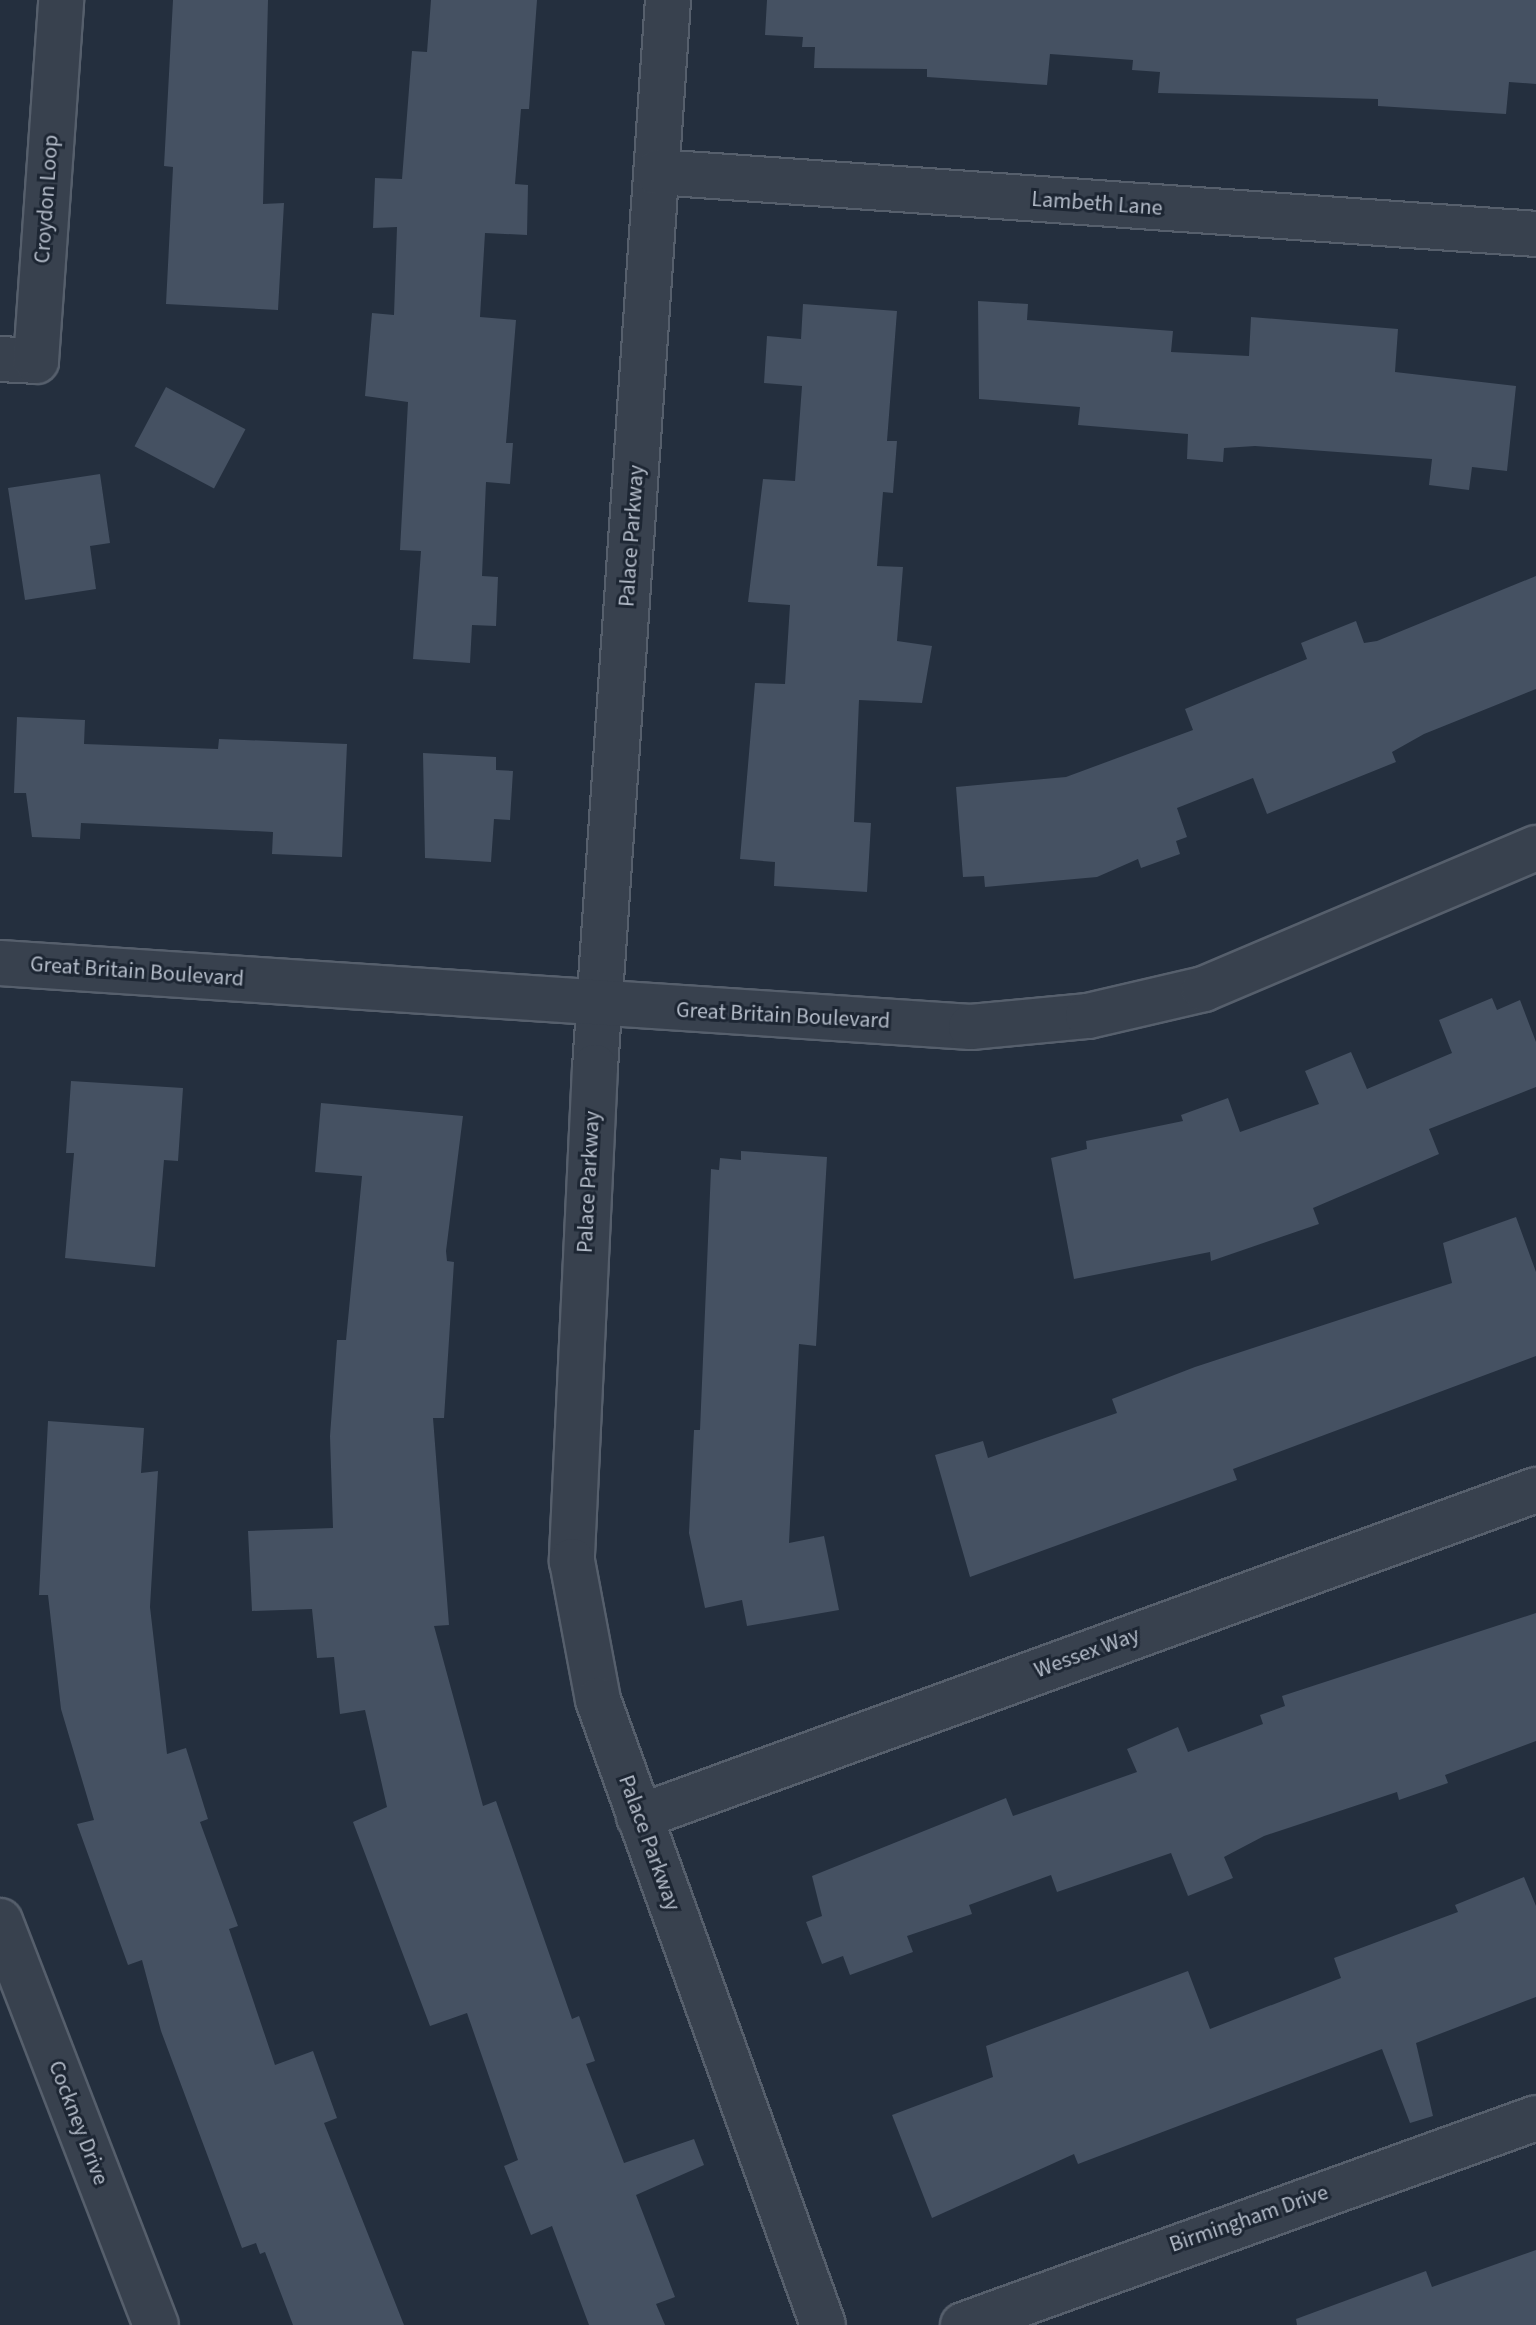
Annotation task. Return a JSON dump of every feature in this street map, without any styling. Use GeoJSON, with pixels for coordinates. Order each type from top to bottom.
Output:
{"type":"FeatureCollection","features":[{"type":"Feature","properties":{"kind":"street","name":"Croydon Loop"},"geometry":{"type":"LineString","coordinates":[[0,359],[36,361],[61,0]]}},
{"type":"Feature","properties":{"kind":"street","name":"Palace Parkway"},"geometry":{"type":"LineString","coordinates":[[668,0],[599,1005],[572,1561],[598,1700],[823,2325]]}},
{"type":"Feature","properties":{"kind":"street","name":"Lambeth Lane"},"geometry":{"type":"LineString","coordinates":[[657,172],[1536,234]]}},
{"type":"Feature","properties":{"kind":"street","name":"Great Britain Boulevard"},"geometry":{"type":"LineString","coordinates":[[0,963],[599,1005],[971,1027],[1088,1016],[1204,989],[1536,848]]}},
{"type":"Feature","properties":{"kind":"street","name":"Wessex Way"},"geometry":{"type":"LineString","coordinates":[[639,1817],[1536,1490]]}},
{"type":"Feature","properties":{"kind":"street","name":"Cockney Drive"},"geometry":{"type":"LineString","coordinates":[[0,1921],[156,2325]]}},
{"type":"Feature","properties":{"kind":"street","name":"Birmingham Drive"},"geometry":{"type":"LineString","coordinates":[[963,2325],[1536,2118]]}},
{"type":"Feature","properties":{"kind":"building"},"geometry":{"type":"Polygon","coordinates":[[[173,0],[268,0],[263,204],[284,203],[278,310],[166,304],[173,167],[164,166],[173,0]]]}},
{"type":"Feature","properties":{"kind":"building"},"geometry":{"type":"Polygon","coordinates":[[[431,0],[537,0],[529,109],[521,109],[515,184],[528,185],[527,235],[485,233],[480,317],[516,320],[506,443],[513,443],[510,484],[486,482],[482,576],[498,577],[496,626],[472,625],[470,663],[413,659],[421,551],[400,550],[408,402],[365,396],[372,313],[394,315],[397,227],[373,228],[375,178],[402,179],[412,51],[427,52],[431,0]]]}},
{"type":"Feature","properties":{"kind":"building"},"geometry":{"type":"Polygon","coordinates":[[[767,0],[1536,0],[1536,84],[1509,82],[1506,114],[1378,106],[1378,99],[1158,93],[1160,72],[1132,70],[1133,60],[1050,54],[1047,85],[927,77],[927,69],[814,68],[815,47],[802,47],[803,37],[765,35],[767,0]]]}},
{"type":"Feature","properties":{"kind":"building"},"geometry":{"type":"Polygon","coordinates":[[[978,301],[1028,304],[1027,320],[1173,331],[1171,352],[1249,356],[1251,317],[1398,329],[1395,372],[1516,386],[1507,471],[1472,467],[1469,490],[1429,485],[1432,459],[1255,446],[1224,448],[1223,462],[1187,459],[1188,434],[1078,425],[1080,407],[979,399],[978,301]]]}},
{"type":"Feature","properties":{"kind":"building"},"geometry":{"type":"Polygon","coordinates":[[[803,304],[897,311],[887,441],[897,441],[893,493],[883,492],[877,566],[903,567],[897,641],[932,646],[922,703],[859,700],[854,822],[871,823],[867,892],[774,886],[775,862],[740,859],[755,683],[785,684],[790,605],[748,602],[763,479],[795,481],[802,386],[764,383],[767,336],[801,339],[803,304]]]}},
{"type":"Feature","properties":{"kind":"building"},"geometry":{"type":"Polygon","coordinates":[[[166,387],[245,429],[214,488],[135,446],[166,387]]]}},
{"type":"Feature","properties":{"kind":"building"},"geometry":{"type":"Polygon","coordinates":[[[100,474],[110,543],[90,546],[96,589],[25,600],[8,488],[100,474]]]}},
{"type":"Feature","properties":{"kind":"building"},"geometry":{"type":"Polygon","coordinates":[[[1536,576],[1536,689],[1424,734],[1392,752],[1396,762],[1267,814],[1253,778],[1177,808],[1187,837],[1176,841],[1180,854],[1141,868],[1138,859],[1097,877],[985,887],[984,876],[963,877],[956,787],[1066,777],[1193,730],[1185,709],[1307,659],[1301,643],[1356,621],[1364,643],[1377,641],[1536,576]]]}},
{"type":"Feature","properties":{"kind":"building"},"geometry":{"type":"Polygon","coordinates":[[[17,717],[85,720],[84,744],[218,749],[219,739],[347,744],[342,857],[272,854],[273,832],[81,823],[80,839],[32,837],[26,793],[14,793],[17,717]]]}},
{"type":"Feature","properties":{"kind":"building"},"geometry":{"type":"Polygon","coordinates":[[[423,753],[496,757],[496,770],[513,771],[510,820],[494,819],[491,862],[425,858],[423,753]]]}},
{"type":"Feature","properties":{"kind":"building"},"geometry":{"type":"Polygon","coordinates":[[[1492,998],[1497,1010],[1520,1000],[1536,1042],[1536,1087],[1429,1129],[1439,1154],[1313,1208],[1319,1224],[1211,1261],[1210,1252],[1074,1279],[1051,1158],[1087,1149],[1086,1141],[1183,1121],[1181,1115],[1228,1098],[1240,1132],[1319,1104],[1305,1071],[1351,1052],[1367,1089],[1452,1053],[1439,1020],[1492,998]]]}},
{"type":"Feature","properties":{"kind":"building"},"geometry":{"type":"Polygon","coordinates":[[[71,1081],[183,1088],[178,1161],[164,1160],[155,1267],[65,1258],[74,1153],[66,1153],[71,1081]]]}},
{"type":"Feature","properties":{"kind":"building"},"geometry":{"type":"Polygon","coordinates":[[[321,1103],[463,1116],[446,1251],[447,1261],[454,1262],[444,1418],[433,1418],[449,1625],[434,1626],[483,1806],[496,1801],[572,2019],[579,2016],[595,2061],[586,2064],[624,2163],[694,2139],[704,2165],[636,2195],[675,2297],[656,2304],[665,2325],[589,2325],[552,2226],[531,2235],[504,2166],[518,2160],[467,2013],[430,2026],[353,1822],[387,1807],[365,1710],[340,1714],[334,1657],[317,1658],[312,1609],[252,1611],[248,1531],[333,1528],[330,1436],[337,1340],[346,1340],[362,1176],[315,1172],[321,1103]]]}},
{"type":"Feature","properties":{"kind":"building"},"geometry":{"type":"Polygon","coordinates":[[[741,1151],[827,1157],[816,1346],[799,1344],[789,1543],[824,1536],[839,1610],[747,1626],[742,1600],[705,1608],[689,1533],[694,1430],[700,1430],[711,1169],[719,1170],[720,1158],[741,1160],[741,1151]]]}},
{"type":"Feature","properties":{"kind":"building"},"geometry":{"type":"Polygon","coordinates":[[[1516,1217],[1536,1272],[1536,1356],[1233,1469],[1237,1480],[970,1577],[935,1455],[983,1441],[988,1458],[1117,1413],[1112,1399],[1195,1367],[1452,1283],[1443,1243],[1516,1217]]]}},
{"type":"Feature","properties":{"kind":"building"},"geometry":{"type":"Polygon","coordinates":[[[48,1421],[144,1428],[141,1473],[158,1471],[150,1607],[167,1754],[186,1748],[208,1819],[200,1822],[238,1926],[229,1929],[275,2065],[313,2051],[337,2118],[324,2123],[404,2325],[293,2325],[265,2252],[260,2254],[256,2243],[242,2248],[161,2031],[142,1960],[128,1965],[77,1824],[94,1820],[61,1709],[48,1595],[39,1595],[48,1421]]]}},
{"type":"Feature","properties":{"kind":"building"},"geometry":{"type":"Polygon","coordinates":[[[1536,1613],[1536,1741],[1445,1775],[1448,1783],[1399,1800],[1397,1792],[1264,1836],[1224,1857],[1233,1878],[1188,1896],[1171,1853],[1057,1892],[1051,1875],[969,1905],[972,1914],[907,1936],[913,1952],[850,1975],[843,1956],[822,1964],[806,1922],[822,1916],[812,1876],[1006,1798],[1013,1816],[1137,1772],[1127,1749],[1178,1727],[1188,1752],[1263,1724],[1260,1715],[1285,1706],[1282,1696],[1536,1613]]]}},
{"type":"Feature","properties":{"kind":"building"},"geometry":{"type":"Polygon","coordinates":[[[1524,1877],[1536,1906],[1536,1997],[1416,2043],[1433,2116],[1410,2123],[1382,2049],[1078,2164],[1074,2154],[932,2218],[892,2115],[993,2077],[986,2046],[1188,1971],[1210,2029],[1341,1978],[1334,1958],[1458,1912],[1455,1905],[1524,1877]]]}},
{"type":"Feature","properties":{"kind":"building"},"geometry":{"type":"Polygon","coordinates":[[[1536,2250],[1536,2325],[1297,2325],[1296,2319],[1426,2271],[1432,2287],[1536,2250]]]}}]}
